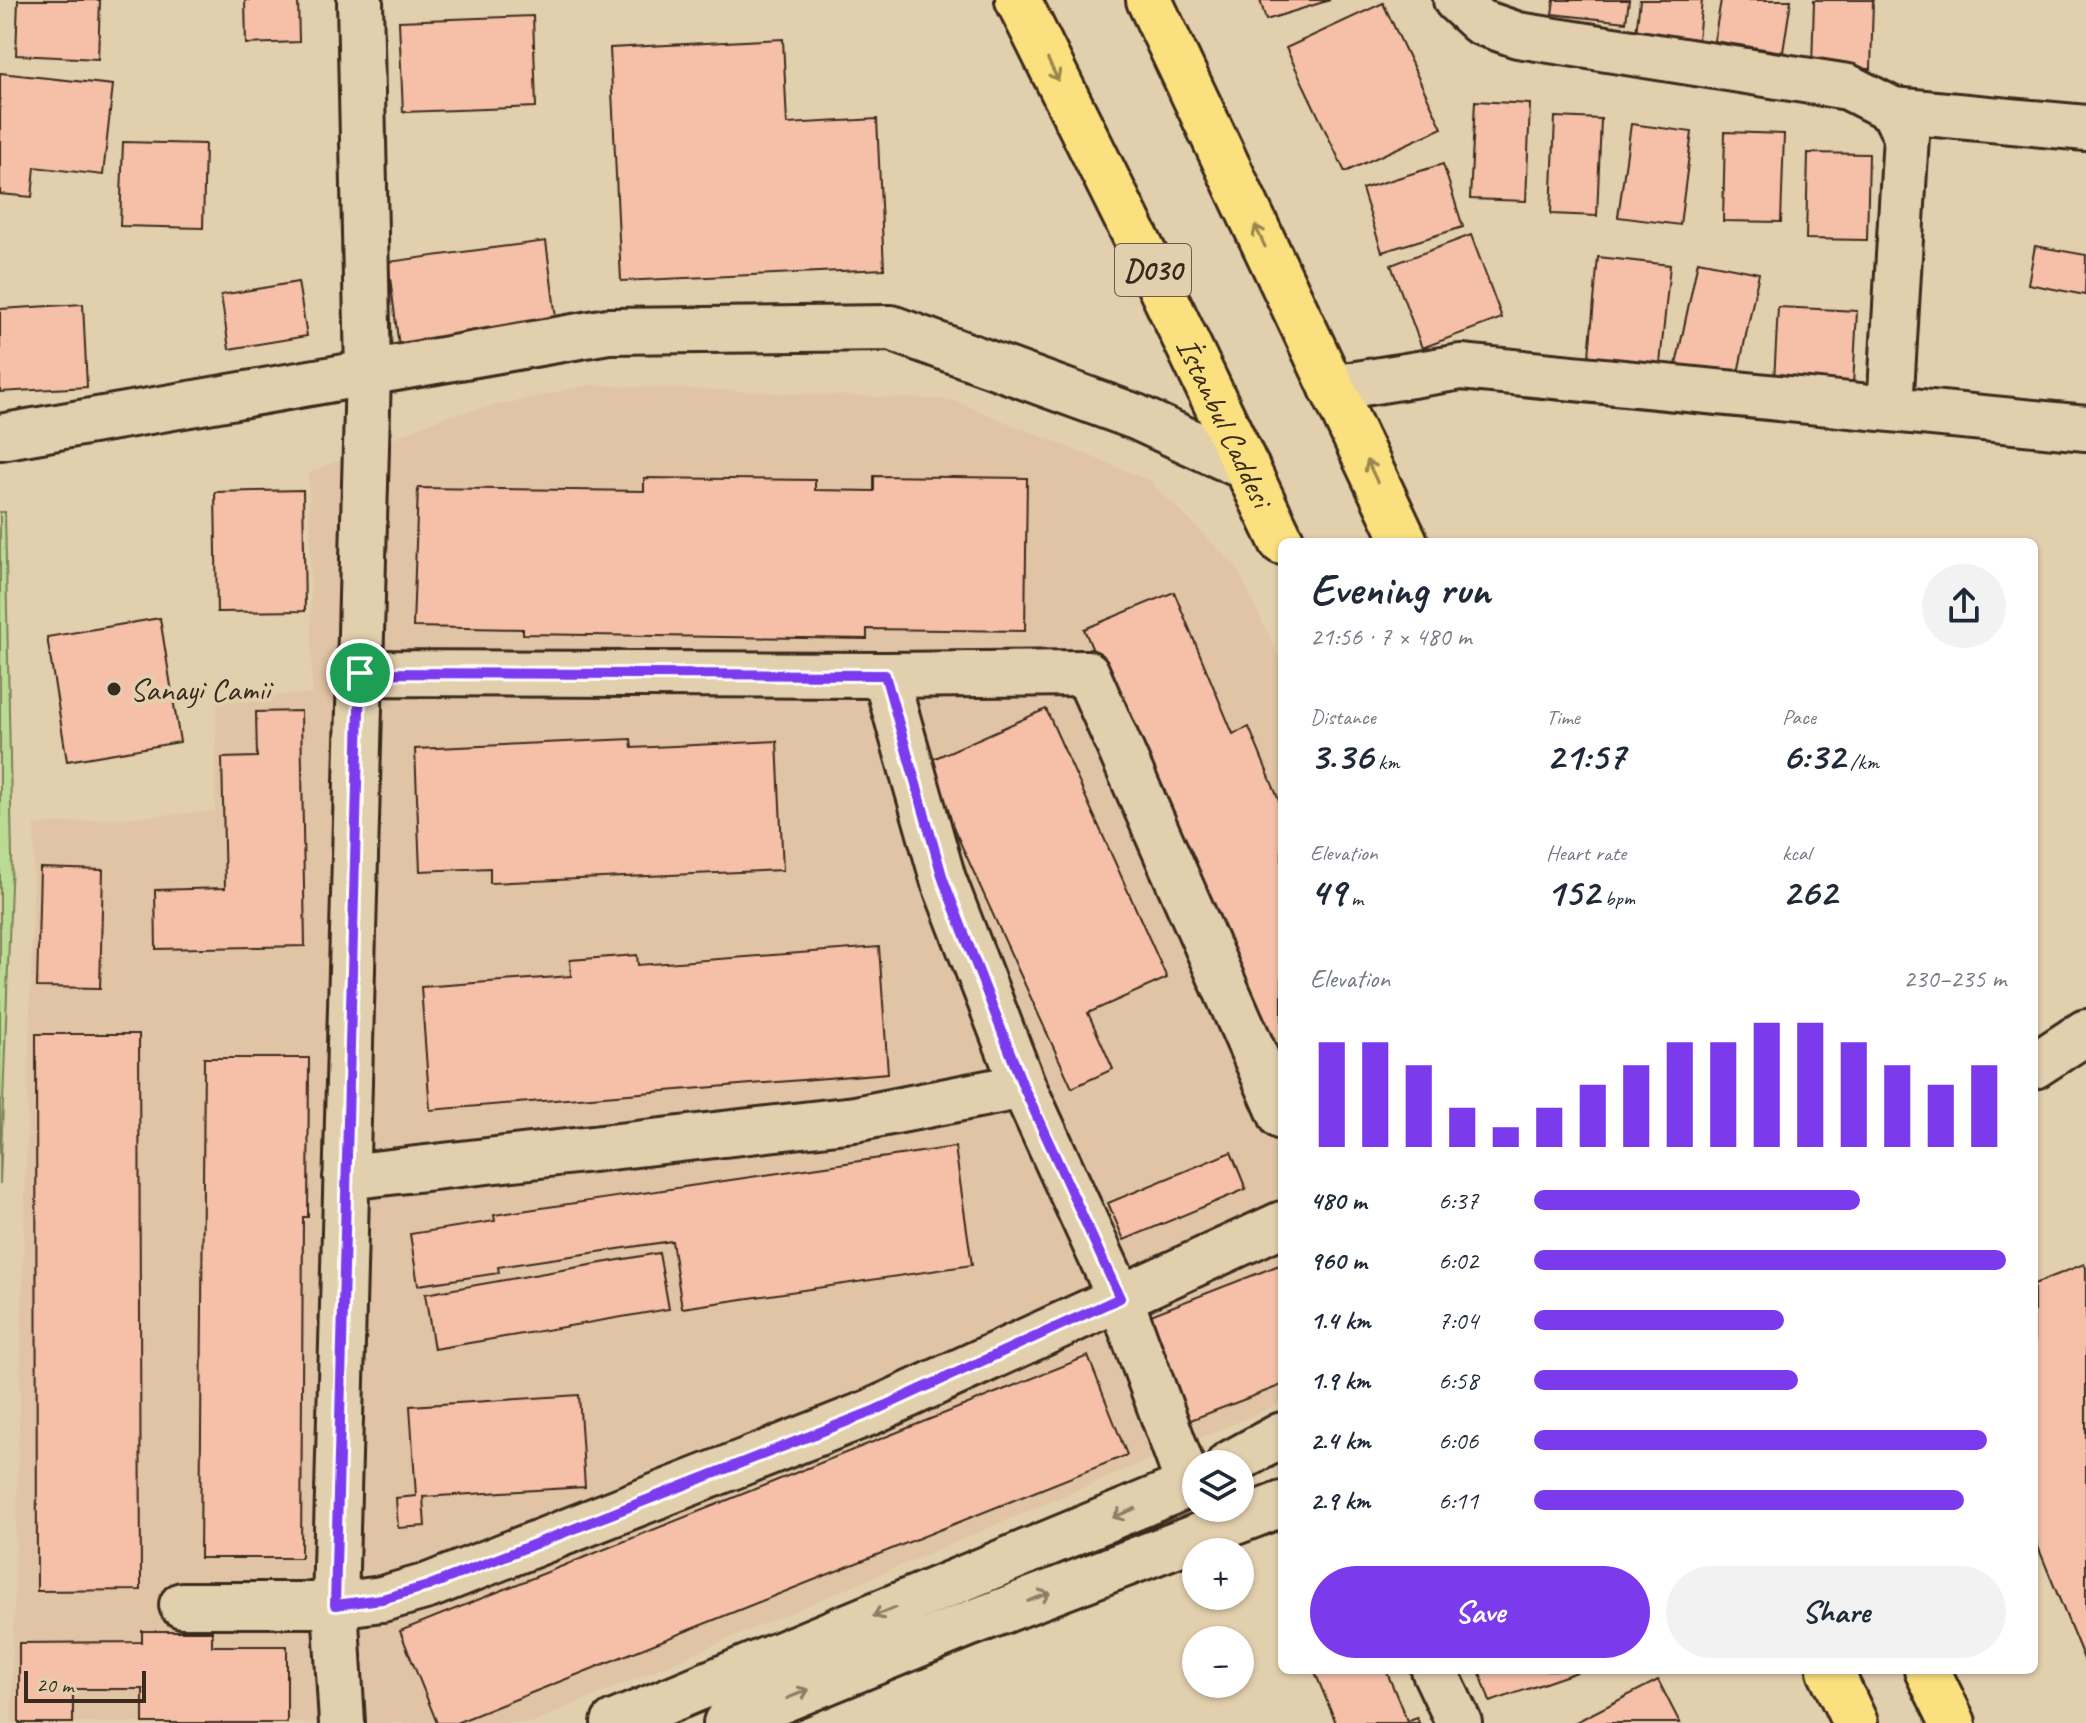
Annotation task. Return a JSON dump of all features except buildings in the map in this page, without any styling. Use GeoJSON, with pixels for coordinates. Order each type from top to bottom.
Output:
{"type":"FeatureCollection","features":[{"type":"Feature","properties":{"kind":"main road","name":"İstanbul Caddesi"},"geometry":{"type":"LineString","coordinates":[[1018,0],[1280,538]]}},
{"type":"Feature","properties":{"kind":"main road"},"geometry":{"type":"LineString","coordinates":[[1149,0],[1403,538]]}},
{"type":"Feature","properties":{"kind":"main road"},"geometry":{"type":"LineString","coordinates":[[1832,1674],[1855,1723]]}},
{"type":"Feature","properties":{"kind":"main road"},"geometry":{"type":"LineString","coordinates":[[1929,1674],[1953,1723]]}},
{"type":"Feature","properties":{"kind":"street"},"geometry":{"type":"LineString","coordinates":[[342,1723],[335,1605],[368,372],[360,0]]}},
{"type":"Feature","properties":{"kind":"street"},"geometry":{"type":"LineString","coordinates":[[1456,0],[1480,22],[1518,35],[1848,87],[1893,110],[2086,128]]}},
{"type":"Feature","properties":{"kind":"street"},"geometry":{"type":"LineString","coordinates":[[1890,409],[1906,136],[1893,110]]}},
{"type":"Feature","properties":{"kind":"street"},"geometry":{"type":"LineString","coordinates":[[0,437],[608,331],[891,328],[1136,417],[1247,468]]}},
{"type":"Feature","properties":{"kind":"street"},"geometry":{"type":"LineString","coordinates":[[1332,388],[1461,367],[2086,428]]}},
{"type":"Feature","properties":{"kind":"street"},"geometry":{"type":"LineString","coordinates":[[360,673],[1087,673],[1278,1108]]}},
{"type":"Feature","properties":{"kind":"street"},"geometry":{"type":"LineString","coordinates":[[885,675],[943,879],[1023,1086],[1120,1298],[1182,1458]]}},
{"type":"Feature","properties":{"kind":"street"},"geometry":{"type":"LineString","coordinates":[[2038,1063],[2086,1032]]}},
{"type":"Feature","properties":{"kind":"street"},"geometry":{"type":"LineString","coordinates":[[346,1177],[855,1119],[1023,1086]]}},
{"type":"Feature","properties":{"kind":"street"},"geometry":{"type":"LineString","coordinates":[[182,1605],[335,1605],[382,1599],[428,1586],[871,1412],[1278,1226]]}},
{"type":"Feature","properties":{"kind":"street"},"geometry":{"type":"LineString","coordinates":[[1254,1450],[1278,1437]]}},
{"type":"Feature","properties":{"kind":"street"},"geometry":{"type":"LineString","coordinates":[[614,1723],[1182,1488]]}},
{"type":"Feature","properties":{"kind":"street"},"geometry":{"type":"LineString","coordinates":[[726,1723],[966,1625],[1278,1506]]}},
{"type":"Feature","properties":{"kind":"street"},"geometry":{"type":"LineString","coordinates":[[1436,1674],[1459,1723]]}},
{"type":"Feature","properties":{"kind":"shaded area"},"geometry":{"type":"Polygon","coordinates":[[[590,385],[952,400],[1149,480],[1236,567],[1278,655],[1278,1405],[531,1723],[11,1723],[35,825],[215,811],[217,697],[312,694],[309,473],[444,417],[590,385]]]}},
{"type":"Feature","properties":{"kind":"green space"},"geometry":{"type":"Polygon","coordinates":[[[0,512],[5,512],[12,858],[0,1184],[0,512]]]}},
{"type":"Feature","properties":{"kind":"place","name":"Sanayi Camii"},"geometry":{"type":"Point","coordinates":[114,689]}},
{"type":"Feature","properties":{"kind":"route"},"geometry":{"type":"LineString","coordinates":[[360,673],[885,675],[943,879],[1023,1086],[1120,1298],[871,1412],[428,1586],[382,1599],[335,1605],[360,673]]}}]}
